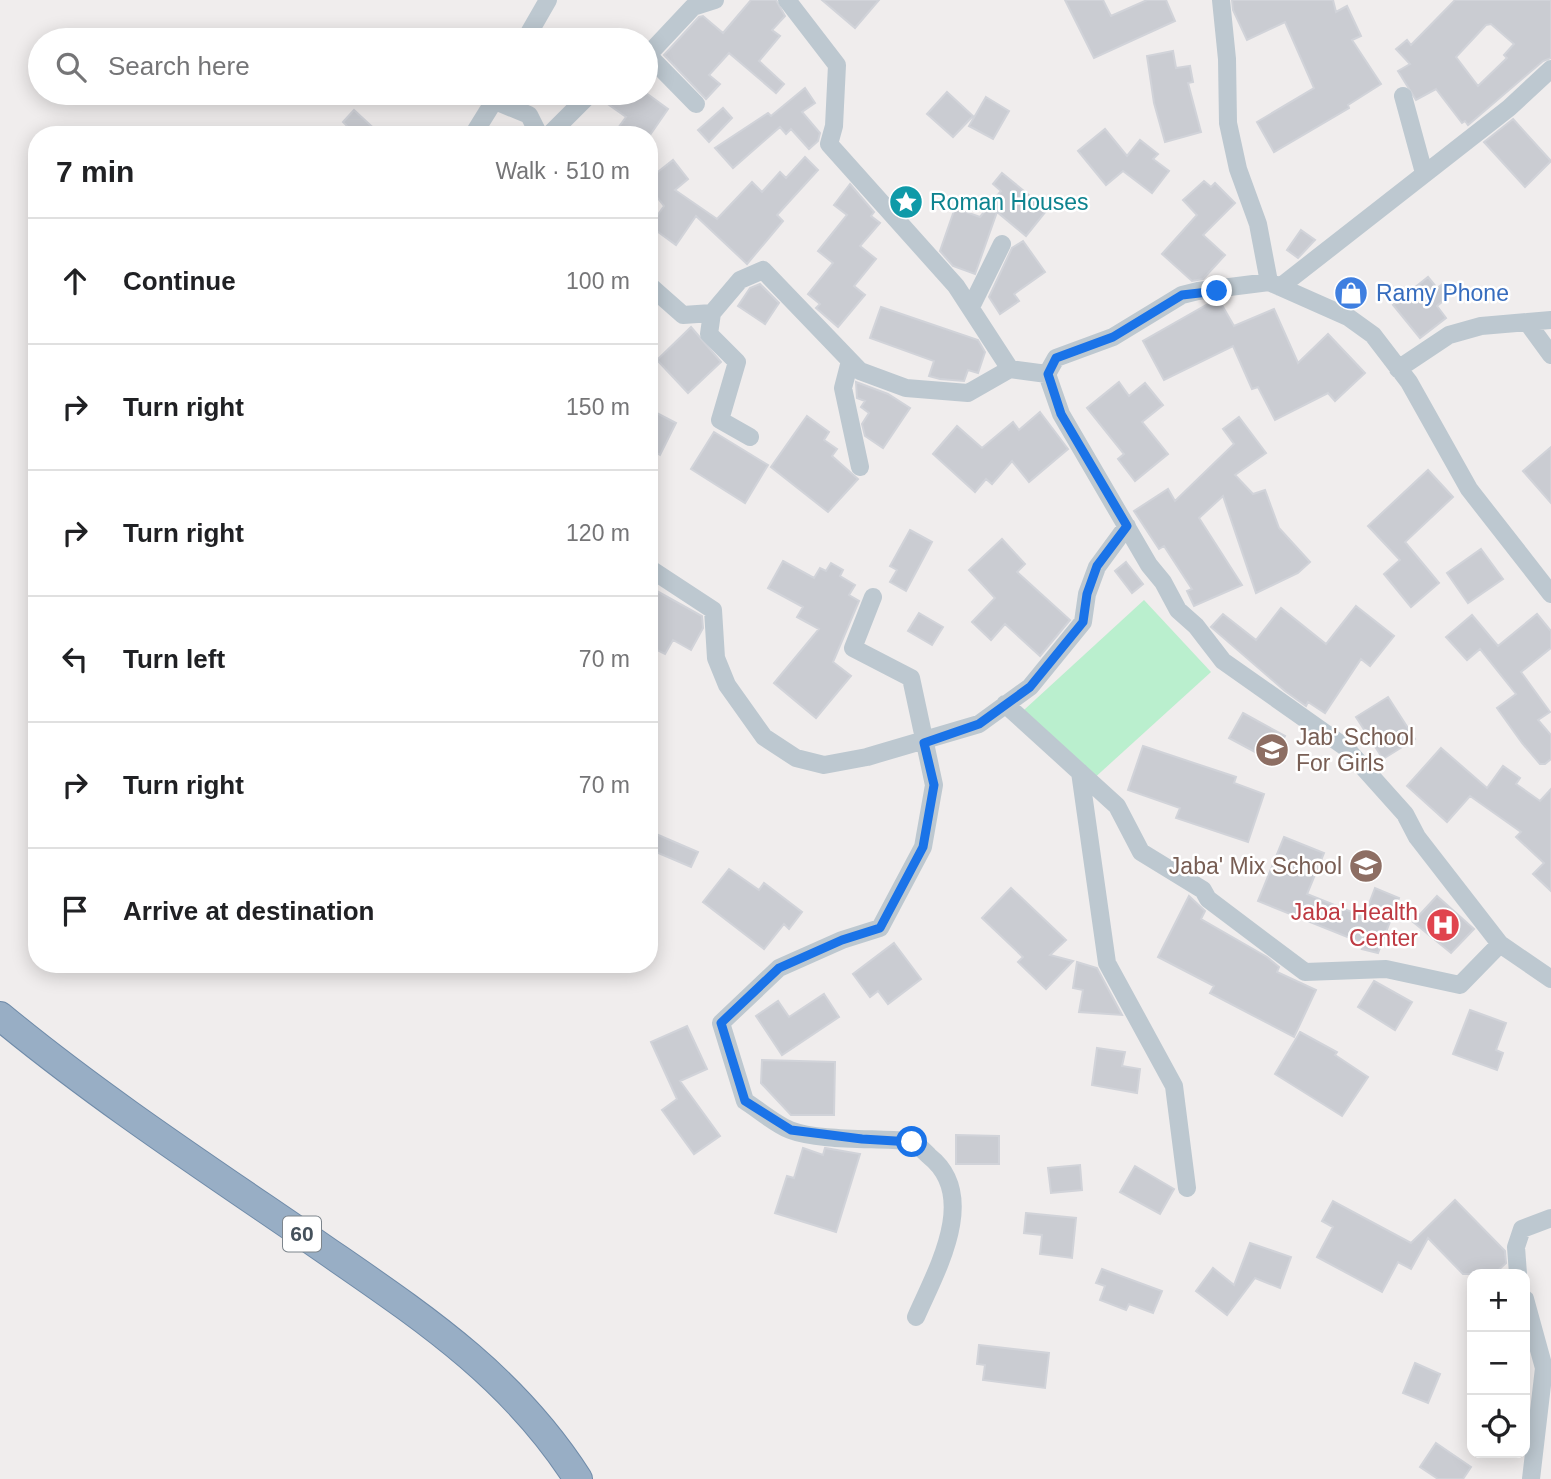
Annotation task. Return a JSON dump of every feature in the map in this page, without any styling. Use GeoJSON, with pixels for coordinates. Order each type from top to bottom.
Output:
{"type":"FeatureCollection","features":[{"type":"Feature","properties":{"kind":"highway","name":"60"},"geometry":{"type":"LineString","coordinates":[[0,1016],[163,1138],[436,1326],[513,1394],[578,1479]]}},
{"type":"Feature","properties":{"kind":"street"},"geometry":{"type":"LineString","coordinates":[[532,28],[548,0]]}},
{"type":"Feature","properties":{"kind":"street"},"geometry":{"type":"LineString","coordinates":[[658,45],[693,7],[715,0]]}},
{"type":"Feature","properties":{"kind":"street"},"geometry":{"type":"LineString","coordinates":[[787,0],[837,65],[834,126],[829,144],[956,286],[1010,369]]}},
{"type":"Feature","properties":{"kind":"street"},"geometry":{"type":"LineString","coordinates":[[1221,0],[1227,59],[1228,124],[1238,169],[1258,224],[1275,285]]}},
{"type":"Feature","properties":{"kind":"street"},"geometry":{"type":"LineString","coordinates":[[658,66],[696,104]]}},
{"type":"Feature","properties":{"kind":"street"},"geometry":{"type":"LineString","coordinates":[[1275,285],[1509,108],[1551,69]]}},
{"type":"Feature","properties":{"kind":"street"},"geometry":{"type":"LineString","coordinates":[[1403,96],[1424,173]]}},
{"type":"Feature","properties":{"kind":"street"},"geometry":{"type":"LineString","coordinates":[[479,126],[492,105]]}},
{"type":"Feature","properties":{"kind":"street"},"geometry":{"type":"LineString","coordinates":[[511,105],[528,115],[534,126]]}},
{"type":"Feature","properties":{"kind":"street"},"geometry":{"type":"LineString","coordinates":[[558,126],[579,105]]}},
{"type":"Feature","properties":{"kind":"street"},"geometry":{"type":"LineString","coordinates":[[971,307],[1002,244]]}},
{"type":"Feature","properties":{"kind":"street"},"geometry":{"type":"LineString","coordinates":[[750,437],[720,420],[737,362],[709,334],[712,313],[740,280],[763,270],[860,371],[906,388],[968,393],[1010,369],[1048,374]]}},
{"type":"Feature","properties":{"kind":"street"},"geometry":{"type":"LineString","coordinates":[[1551,594],[1469,489],[1431,417],[1373,335],[1348,317],[1275,285],[1182,295],[1113,337],[1056,358],[1048,374],[1061,414],[1178,610],[1196,626],[1223,661],[1345,747],[1405,814],[1417,837],[1500,944],[1551,979]]}},
{"type":"Feature","properties":{"kind":"street"},"geometry":{"type":"LineString","coordinates":[[658,293],[683,315],[712,313]]}},
{"type":"Feature","properties":{"kind":"street"},"geometry":{"type":"LineString","coordinates":[[1398,369],[1449,335],[1481,326],[1551,320]]}},
{"type":"Feature","properties":{"kind":"street"},"geometry":{"type":"LineString","coordinates":[[1527,322],[1551,355]]}},
{"type":"Feature","properties":{"kind":"street"},"geometry":{"type":"LineString","coordinates":[[850,361],[843,388],[860,467]]}},
{"type":"Feature","properties":{"kind":"street"},"geometry":{"type":"LineString","coordinates":[[658,574],[713,610],[716,658],[727,685],[764,737],[796,758],[824,765],[924,743],[979,724],[1030,687],[1083,622],[1087,594],[1097,566],[1127,526]]}},
{"type":"Feature","properties":{"kind":"street"},"geometry":{"type":"LineString","coordinates":[[873,597],[853,648],[911,678],[934,785],[923,847],[880,928],[842,940],[779,968],[721,1023],[745,1101],[791,1130],[912,1142],[936,1161],[954,1191],[950,1226],[944,1256],[916,1317]]}},
{"type":"Feature","properties":{"kind":"street"},"geometry":{"type":"LineString","coordinates":[[1005,704],[1117,806],[1142,852],[1203,891],[1208,899],[1305,972],[1386,969],[1460,985],[1500,944]]}},
{"type":"Feature","properties":{"kind":"street"},"geometry":{"type":"LineString","coordinates":[[1080,772],[1107,963],[1174,1086],[1187,1188]]}},
{"type":"Feature","properties":{"kind":"street"},"geometry":{"type":"LineString","coordinates":[[1518,1269],[1516,1247],[1522,1229],[1551,1218]]}},
{"type":"Feature","properties":{"kind":"street"},"geometry":{"type":"LineString","coordinates":[[1530,1317],[1544,1368],[1531,1479]]}},
{"type":"Feature","properties":{"kind":"green space"},"geometry":{"type":"Polygon","coordinates":[[[1144,600],[1211,672],[1091,781],[1024,710],[1144,600]]]}},
{"type":"Feature","properties":{"kind":"building"},"geometry":{"type":"Polygon","coordinates":[[[751,0],[776,0],[785,16],[772,30],[780,36],[759,61],[784,84],[776,93],[729,53],[709,75],[720,84],[706,99],[664,55],[699,17],[703,16],[723,33],[751,0]]]}},
{"type":"Feature","properties":{"kind":"building"},"geometry":{"type":"Polygon","coordinates":[[[822,0],[879,0],[855,28],[822,0]]]}},
{"type":"Feature","properties":{"kind":"building"},"geometry":{"type":"Polygon","coordinates":[[[1065,0],[1103,0],[1111,16],[1147,0],[1166,0],[1175,21],[1094,58],[1065,0]]]}},
{"type":"Feature","properties":{"kind":"building"},"geometry":{"type":"Polygon","coordinates":[[[1232,0],[1333,0],[1336,12],[1347,6],[1361,36],[1352,40],[1381,84],[1348,105],[1349,108],[1274,152],[1257,122],[1314,88],[1285,22],[1247,40],[1233,10],[1232,0]]]}},
{"type":"Feature","properties":{"kind":"building"},"geometry":{"type":"Polygon","coordinates":[[[1455,0],[1551,0],[1551,58],[1543,61],[1468,125],[1465,121],[1462,123],[1436,89],[1416,100],[1398,71],[1410,64],[1396,49],[1407,40],[1411,45],[1455,0]],[[1491,24],[1486,25],[1456,57],[1478,86],[1507,58],[1504,55],[1514,44],[1491,24]]]}},
{"type":"Feature","properties":{"kind":"building"},"geometry":{"type":"Polygon","coordinates":[[[1173,51],[1176,68],[1190,66],[1193,82],[1188,83],[1201,132],[1165,142],[1154,103],[1147,56],[1173,51]]]}},
{"type":"Feature","properties":{"kind":"building"},"geometry":{"type":"Polygon","coordinates":[[[805,88],[815,103],[802,112],[820,133],[818,141],[809,149],[791,129],[786,134],[780,127],[733,168],[715,148],[768,113],[771,116],[805,88]]]}},
{"type":"Feature","properties":{"kind":"building"},"geometry":{"type":"Polygon","coordinates":[[[947,92],[973,116],[953,137],[927,114],[947,92]]]}},
{"type":"Feature","properties":{"kind":"building"},"geometry":{"type":"Polygon","coordinates":[[[986,97],[1009,111],[993,139],[969,126],[986,97]]]}},
{"type":"Feature","properties":{"kind":"building"},"geometry":{"type":"Polygon","coordinates":[[[658,102],[668,109],[656,126],[620,126],[626,117],[609,105],[658,105],[658,102]]]}},
{"type":"Feature","properties":{"kind":"building"},"geometry":{"type":"Polygon","coordinates":[[[723,108],[732,118],[709,142],[698,130],[723,108]]]}},
{"type":"Feature","properties":{"kind":"building"},"geometry":{"type":"Polygon","coordinates":[[[354,110],[371,126],[347,126],[343,122],[354,110]]]}},
{"type":"Feature","properties":{"kind":"building"},"geometry":{"type":"Polygon","coordinates":[[[1513,119],[1551,161],[1525,187],[1484,142],[1513,119]]]}},
{"type":"Feature","properties":{"kind":"building"},"geometry":{"type":"Polygon","coordinates":[[[1105,129],[1127,156],[1140,140],[1158,154],[1153,159],[1169,171],[1152,193],[1123,171],[1106,185],[1078,151],[1105,129]]]}},
{"type":"Feature","properties":{"kind":"building"},"geometry":{"type":"Polygon","coordinates":[[[805,157],[818,170],[777,215],[783,221],[747,264],[696,216],[676,245],[658,232],[658,215],[664,206],[658,198],[658,172],[673,160],[688,179],[675,190],[717,219],[752,182],[762,192],[780,172],[786,178],[805,157]]]}},
{"type":"Feature","properties":{"kind":"building"},"geometry":{"type":"Polygon","coordinates":[[[1002,173],[1047,210],[1026,236],[997,212],[975,274],[953,266],[940,251],[955,208],[980,217],[1001,191],[993,184],[1002,173]]]}},
{"type":"Feature","properties":{"kind":"building"},"geometry":{"type":"Polygon","coordinates":[[[1204,181],[1211,187],[1215,183],[1235,203],[1203,235],[1225,255],[1203,279],[1192,281],[1162,254],[1197,215],[1183,200],[1204,181]]]}},
{"type":"Feature","properties":{"kind":"building"},"geometry":{"type":"Polygon","coordinates":[[[850,184],[874,212],[871,216],[880,223],[860,246],[876,259],[854,286],[865,295],[838,327],[816,308],[820,304],[808,294],[833,263],[818,251],[847,215],[834,205],[850,184]]]}},
{"type":"Feature","properties":{"kind":"building"},"geometry":{"type":"Polygon","coordinates":[[[1301,230],[1315,240],[1298,258],[1287,250],[1301,230]]]}},
{"type":"Feature","properties":{"kind":"building"},"geometry":{"type":"Polygon","coordinates":[[[1023,241],[1045,272],[1014,294],[1019,301],[1000,314],[989,297],[1012,248],[1023,241]]]}},
{"type":"Feature","properties":{"kind":"building"},"geometry":{"type":"Polygon","coordinates":[[[1428,277],[1437,288],[1444,283],[1453,293],[1437,306],[1446,318],[1420,338],[1393,305],[1428,277]]]}},
{"type":"Feature","properties":{"kind":"building"},"geometry":{"type":"Polygon","coordinates":[[[760,284],[779,303],[765,324],[738,306],[750,288],[760,284]]]}},
{"type":"Feature","properties":{"kind":"building"},"geometry":{"type":"Polygon","coordinates":[[[1219,300],[1234,326],[1274,309],[1298,363],[1328,334],[1365,373],[1335,401],[1328,393],[1275,420],[1258,387],[1252,389],[1233,346],[1164,380],[1143,341],[1219,300]]]}},
{"type":"Feature","properties":{"kind":"building"},"geometry":{"type":"Polygon","coordinates":[[[881,307],[978,340],[985,352],[978,373],[968,370],[964,381],[929,376],[934,361],[870,338],[881,307]]]}},
{"type":"Feature","properties":{"kind":"building"},"geometry":{"type":"Polygon","coordinates":[[[691,327],[721,362],[688,393],[658,359],[691,327]]]}},
{"type":"Feature","properties":{"kind":"building"},"geometry":{"type":"Polygon","coordinates":[[[856,382],[888,394],[910,408],[883,448],[865,436],[862,424],[869,413],[861,407],[865,401],[857,398],[856,382]]]}},
{"type":"Feature","properties":{"kind":"building"},"geometry":{"type":"Polygon","coordinates":[[[1119,382],[1129,396],[1145,383],[1163,405],[1142,422],[1168,454],[1135,481],[1118,459],[1124,454],[1087,408],[1119,382]]]}},
{"type":"Feature","properties":{"kind":"building"},"geometry":{"type":"Polygon","coordinates":[[[1040,412],[1068,449],[1029,482],[1012,461],[992,484],[986,479],[975,492],[933,454],[957,426],[982,448],[1013,422],[1019,430],[1040,412]]]}},
{"type":"Feature","properties":{"kind":"building"},"geometry":{"type":"Polygon","coordinates":[[[658,414],[676,423],[660,455],[658,454],[658,414]]]}},
{"type":"Feature","properties":{"kind":"building"},"geometry":{"type":"Polygon","coordinates":[[[807,416],[829,432],[824,440],[837,449],[832,456],[858,479],[828,512],[771,467],[807,416]]]}},
{"type":"Feature","properties":{"kind":"building"},"geometry":{"type":"Polygon","coordinates":[[[1239,417],[1266,453],[1235,475],[1253,494],[1265,490],[1279,528],[1310,562],[1298,573],[1256,593],[1223,496],[1199,518],[1242,585],[1194,606],[1187,591],[1192,589],[1164,546],[1159,549],[1134,511],[1168,489],[1175,501],[1234,444],[1223,429],[1239,417]]]}},
{"type":"Feature","properties":{"kind":"building"},"geometry":{"type":"Polygon","coordinates":[[[714,432],[768,465],[745,503],[691,469],[714,432]]]}},
{"type":"Feature","properties":{"kind":"building"},"geometry":{"type":"Polygon","coordinates":[[[1551,447],[1551,503],[1523,471],[1551,447]]]}},
{"type":"Feature","properties":{"kind":"building"},"geometry":{"type":"Polygon","coordinates":[[[1428,470],[1453,497],[1405,542],[1439,583],[1411,607],[1384,574],[1400,560],[1368,526],[1428,470]]]}},
{"type":"Feature","properties":{"kind":"building"},"geometry":{"type":"Polygon","coordinates":[[[910,530],[932,542],[906,591],[890,582],[897,570],[890,566],[910,530]]]}},
{"type":"Feature","properties":{"kind":"building"},"geometry":{"type":"Polygon","coordinates":[[[1002,539],[1025,564],[1017,572],[1070,620],[1040,656],[1005,624],[991,640],[972,622],[995,598],[969,570],[1002,539]]]}},
{"type":"Feature","properties":{"kind":"building"},"geometry":{"type":"Polygon","coordinates":[[[1481,549],[1503,579],[1468,603],[1447,573],[1481,549]]]}},
{"type":"Feature","properties":{"kind":"building"},"geometry":{"type":"Polygon","coordinates":[[[783,561],[814,578],[820,568],[826,571],[831,563],[843,570],[840,576],[855,585],[849,595],[859,601],[833,662],[851,676],[816,718],[774,683],[819,629],[797,617],[803,607],[768,588],[783,561]]]}},
{"type":"Feature","properties":{"kind":"building"},"geometry":{"type":"Polygon","coordinates":[[[1126,562],[1143,584],[1132,593],[1115,571],[1126,562]]]}},
{"type":"Feature","properties":{"kind":"building"},"geometry":{"type":"Polygon","coordinates":[[[658,592],[702,616],[703,628],[691,650],[673,640],[665,654],[658,650],[658,592]]]}},
{"type":"Feature","properties":{"kind":"building"},"geometry":{"type":"Polygon","coordinates":[[[1356,606],[1394,636],[1370,666],[1361,659],[1325,713],[1308,702],[1306,706],[1285,691],[1211,627],[1223,614],[1256,640],[1281,608],[1326,644],[1356,606]]]}},
{"type":"Feature","properties":{"kind":"building"},"geometry":{"type":"Polygon","coordinates":[[[919,613],[943,627],[932,645],[908,631],[919,613]]]}},
{"type":"Feature","properties":{"kind":"building"},"geometry":{"type":"Polygon","coordinates":[[[1537,614],[1551,631],[1551,648],[1521,672],[1550,712],[1538,720],[1551,735],[1551,759],[1545,764],[1540,764],[1522,743],[1497,708],[1516,694],[1480,649],[1467,660],[1446,637],[1472,615],[1498,646],[1537,614]]]}},
{"type":"Feature","properties":{"kind":"building"},"geometry":{"type":"Polygon","coordinates":[[[1388,697],[1415,739],[1383,759],[1356,717],[1388,697]]]}},
{"type":"Feature","properties":{"kind":"building","name":"Jab' School For Girls"},"geometry":{"type":"Polygon","coordinates":[[[1243,713],[1285,736],[1272,761],[1229,738],[1243,713]]]}},
{"type":"Feature","properties":{"kind":"building","name":"Jab' School For Girls"},"geometry":{"type":"Polygon","coordinates":[[[1143,746],[1236,777],[1234,783],[1264,794],[1248,842],[1176,818],[1180,808],[1128,790],[1143,746]]]}},
{"type":"Feature","properties":{"kind":"building"},"geometry":{"type":"Polygon","coordinates":[[[1441,748],[1487,788],[1503,766],[1520,778],[1516,784],[1540,801],[1551,789],[1551,891],[1533,874],[1544,863],[1516,837],[1521,832],[1470,796],[1447,822],[1407,786],[1441,748]]]}},
{"type":"Feature","properties":{"kind":"building"},"geometry":{"type":"Polygon","coordinates":[[[658,835],[698,852],[691,867],[658,853],[658,835]]]}},
{"type":"Feature","properties":{"kind":"building"},"geometry":{"type":"Polygon","coordinates":[[[1284,837],[1324,853],[1307,894],[1364,917],[1375,888],[1399,898],[1378,953],[1362,949],[1365,944],[1258,901],[1284,837]]]}},
{"type":"Feature","properties":{"kind":"building"},"geometry":{"type":"Polygon","coordinates":[[[729,869],[759,890],[764,883],[802,912],[789,929],[784,924],[764,949],[703,902],[729,869]]]}},
{"type":"Feature","properties":{"kind":"building"},"geometry":{"type":"Polygon","coordinates":[[[1011,888],[1066,940],[1050,955],[1073,961],[1046,989],[1018,962],[1023,957],[982,918],[1011,888]]]}},
{"type":"Feature","properties":{"kind":"building"},"geometry":{"type":"Polygon","coordinates":[[[1189,896],[1205,911],[1201,919],[1267,957],[1279,967],[1277,972],[1316,990],[1294,1037],[1210,993],[1214,986],[1158,957],[1189,896]]]}},
{"type":"Feature","properties":{"kind":"building","name":"Jaba' Health Center"},"geometry":{"type":"Polygon","coordinates":[[[1437,896],[1474,929],[1451,953],[1413,922],[1437,896]]]}},
{"type":"Feature","properties":{"kind":"building"},"geometry":{"type":"Polygon","coordinates":[[[894,943],[921,979],[888,1004],[878,991],[870,997],[853,974],[894,943]]]}},
{"type":"Feature","properties":{"kind":"building"},"geometry":{"type":"Polygon","coordinates":[[[1077,962],[1097,968],[1122,1015],[1079,1012],[1083,990],[1073,988],[1077,962]]]}},
{"type":"Feature","properties":{"kind":"building"},"geometry":{"type":"Polygon","coordinates":[[[1374,981],[1412,1002],[1395,1030],[1358,1007],[1374,981]]]}},
{"type":"Feature","properties":{"kind":"building"},"geometry":{"type":"Polygon","coordinates":[[[824,994],[839,1017],[782,1055],[756,1016],[778,1001],[789,1017],[824,994]]]}},
{"type":"Feature","properties":{"kind":"building"},"geometry":{"type":"Polygon","coordinates":[[[1470,1010],[1506,1023],[1496,1050],[1503,1053],[1497,1070],[1453,1054],[1470,1010]]]}},
{"type":"Feature","properties":{"kind":"building"},"geometry":{"type":"Polygon","coordinates":[[[687,1026],[707,1069],[680,1081],[720,1136],[694,1154],[662,1110],[677,1099],[651,1042],[687,1026]]]}},
{"type":"Feature","properties":{"kind":"building"},"geometry":{"type":"Polygon","coordinates":[[[1300,1032],[1337,1052],[1335,1055],[1368,1077],[1342,1116],[1275,1074],[1300,1032]]]}},
{"type":"Feature","properties":{"kind":"building"},"geometry":{"type":"Polygon","coordinates":[[[1097,1048],[1125,1052],[1122,1066],[1140,1069],[1137,1093],[1092,1085],[1097,1048]]]}},
{"type":"Feature","properties":{"kind":"building"},"geometry":{"type":"Polygon","coordinates":[[[762,1060],[835,1062],[834,1115],[791,1115],[761,1083],[762,1060]]]}},
{"type":"Feature","properties":{"kind":"building"},"geometry":{"type":"Polygon","coordinates":[[[956,1135],[999,1136],[999,1164],[956,1164],[956,1135]]]}},
{"type":"Feature","properties":{"kind":"building"},"geometry":{"type":"Polygon","coordinates":[[[803,1148],[823,1155],[825,1148],[860,1154],[836,1232],[775,1213],[787,1176],[794,1178],[803,1148]]]}},
{"type":"Feature","properties":{"kind":"building"},"geometry":{"type":"Polygon","coordinates":[[[1080,1165],[1082,1190],[1051,1193],[1048,1168],[1080,1165]]]}},
{"type":"Feature","properties":{"kind":"building"},"geometry":{"type":"Polygon","coordinates":[[[1135,1166],[1174,1189],[1160,1214],[1120,1192],[1135,1166]]]}},
{"type":"Feature","properties":{"kind":"building"},"geometry":{"type":"Polygon","coordinates":[[[1455,1200],[1505,1251],[1506,1263],[1499,1269],[1467,1269],[1467,1274],[1463,1274],[1428,1238],[1411,1269],[1398,1262],[1382,1292],[1317,1257],[1333,1227],[1322,1221],[1333,1201],[1411,1243],[1455,1200]]]}},
{"type":"Feature","properties":{"kind":"building"},"geometry":{"type":"Polygon","coordinates":[[[1026,1213],[1076,1218],[1072,1258],[1040,1254],[1042,1235],[1024,1233],[1026,1213]]]}},
{"type":"Feature","properties":{"kind":"building"},"geometry":{"type":"Polygon","coordinates":[[[1250,1243],[1291,1257],[1280,1288],[1255,1278],[1227,1315],[1196,1291],[1213,1268],[1234,1285],[1250,1243]]]}},
{"type":"Feature","properties":{"kind":"building"},"geometry":{"type":"Polygon","coordinates":[[[1102,1269],[1162,1291],[1153,1313],[1129,1304],[1126,1310],[1100,1300],[1105,1286],[1096,1283],[1102,1269]]]}},
{"type":"Feature","properties":{"kind":"building"},"geometry":{"type":"Polygon","coordinates":[[[979,1345],[1049,1353],[1045,1388],[983,1380],[985,1365],[977,1364],[979,1345]]]}},
{"type":"Feature","properties":{"kind":"building"},"geometry":{"type":"Polygon","coordinates":[[[1415,1363],[1440,1374],[1428,1403],[1403,1393],[1415,1363]]]}},
{"type":"Feature","properties":{"kind":"building"},"geometry":{"type":"Polygon","coordinates":[[[1436,1443],[1471,1467],[1463,1479],[1438,1479],[1420,1467],[1436,1443]]]}},
{"type":"Feature","properties":{"kind":"place","name":"Roman Houses"},"geometry":{"type":"Point","coordinates":[906,202]}},
{"type":"Feature","properties":{"kind":"place","name":"Ramy Phone"},"geometry":{"type":"Point","coordinates":[1351,293]}},
{"type":"Feature","properties":{"kind":"place","name":"Jab' School For Girls"},"geometry":{"type":"Point","coordinates":[1272,750]}},
{"type":"Feature","properties":{"kind":"place","name":"Jaba' Mix School"},"geometry":{"type":"Point","coordinates":[1366,866]}},
{"type":"Feature","properties":{"kind":"place","name":"Jaba' Health Center"},"geometry":{"type":"Point","coordinates":[1443,925]}},
{"type":"Feature","properties":{"kind":"route"},"geometry":{"type":"LineString","coordinates":[[912,1142],[791,1130],[745,1101],[721,1023],[779,968],[842,940],[880,928],[923,847],[934,785],[924,743],[979,724],[1030,687],[1083,622],[1087,594],[1097,566],[1127,526],[1061,414],[1048,374],[1056,358],[1097,345],[1182,295],[1198,291],[1217,291]]}}]}
